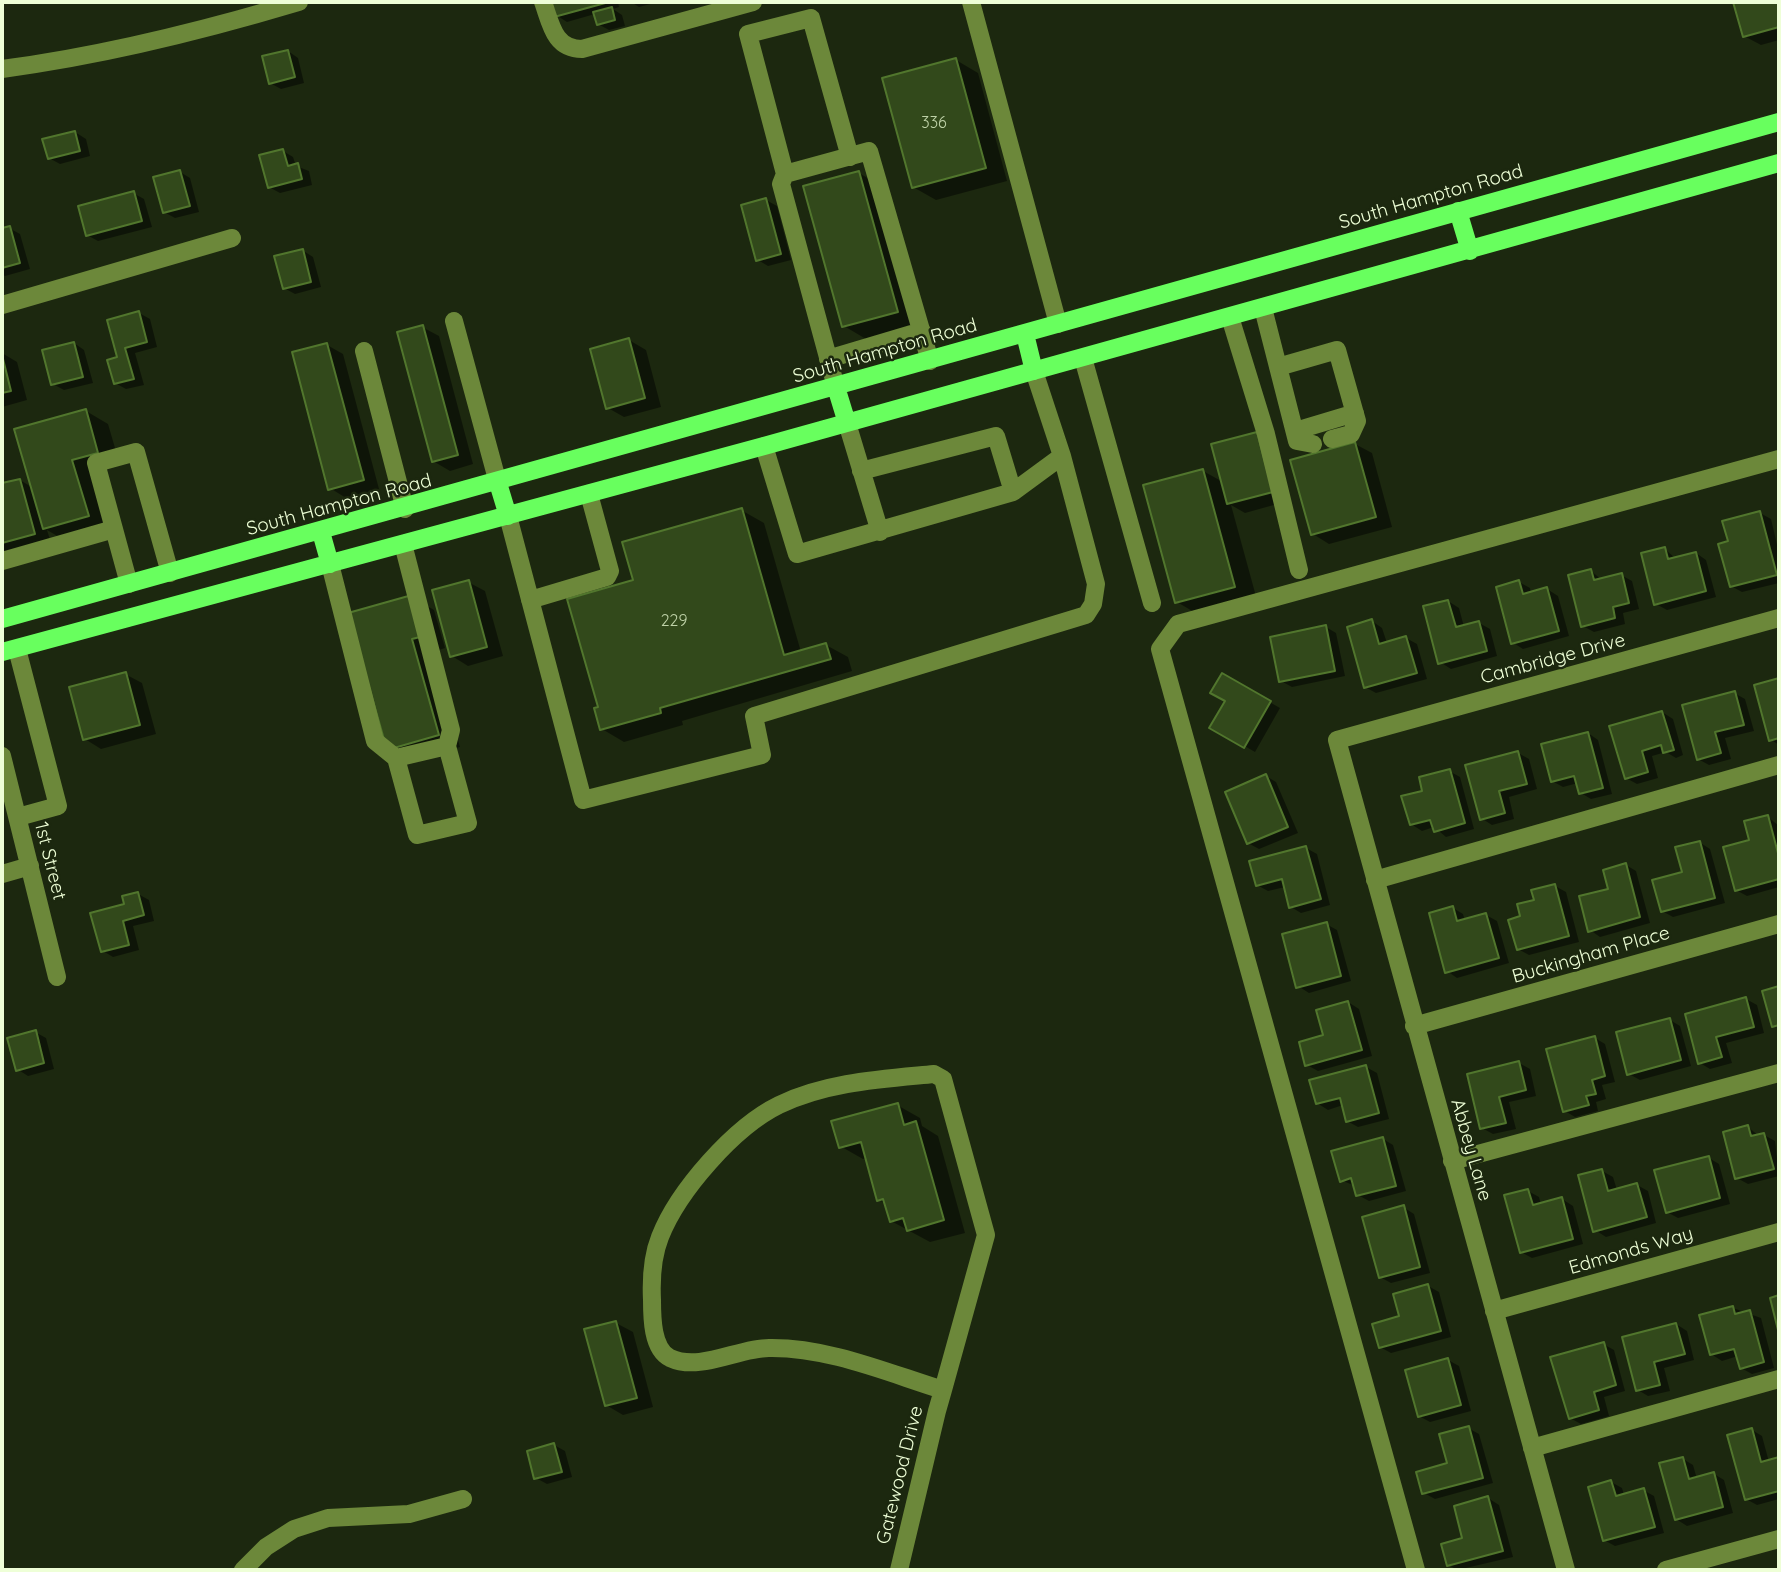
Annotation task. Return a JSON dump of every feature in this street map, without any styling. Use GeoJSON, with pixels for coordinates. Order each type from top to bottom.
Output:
{"type":"FeatureCollection","features":[{"type":"Feature","properties":{"kind":"main road","name":"South Hampton Road"},"geometry":{"type":"LineString","coordinates":[[2,620],[1779,122]]}},
{"type":"Feature","properties":{"kind":"main road"},"geometry":{"type":"LineString","coordinates":[[9,650],[764,446],[1779,163]]}},
{"type":"Feature","properties":{"kind":"main road"},"geometry":{"type":"LineString","coordinates":[[1458,211],[1470,251]]}},
{"type":"Feature","properties":{"kind":"main road"},"geometry":{"type":"LineString","coordinates":[[1025,334],[1034,371]]}},
{"type":"Feature","properties":{"kind":"main road"},"geometry":{"type":"LineString","coordinates":[[836,387],[847,423]]}},
{"type":"Feature","properties":{"kind":"main road"},"geometry":{"type":"LineString","coordinates":[[498,483],[508,516]]}},
{"type":"Feature","properties":{"kind":"main road"},"geometry":{"type":"LineString","coordinates":[[321,532],[330,564]]}},
{"type":"Feature","properties":{"kind":"street"},"geometry":{"type":"LineString","coordinates":[[2,69],[107,50],[230,22],[299,2]]}},
{"type":"Feature","properties":{"kind":"street"},"geometry":{"type":"LineString","coordinates":[[543,2],[556,38],[570,49],[582,49],[753,2]]}},
{"type":"Feature","properties":{"kind":"street"},"geometry":{"type":"LineString","coordinates":[[971,2],[1058,324]]}},
{"type":"Feature","properties":{"kind":"street"},"geometry":{"type":"LineString","coordinates":[[836,387],[781,184],[785,174],[748,34],[811,18],[850,157]]}},
{"type":"Feature","properties":{"kind":"street"},"geometry":{"type":"LineString","coordinates":[[785,174],[869,151],[930,360]]}},
{"type":"Feature","properties":{"kind":"street"},"geometry":{"type":"LineString","coordinates":[[2,304],[232,238]]}},
{"type":"Feature","properties":{"kind":"street"},"geometry":{"type":"LineString","coordinates":[[1263,308],[1297,441],[1313,444]]}},
{"type":"Feature","properties":{"kind":"street"},"geometry":{"type":"LineString","coordinates":[[1230,317],[1266,434],[1299,570]]}},
{"type":"Feature","properties":{"kind":"street"},"geometry":{"type":"LineString","coordinates":[[454,321],[498,483]]}},
{"type":"Feature","properties":{"kind":"street"},"geometry":{"type":"LineString","coordinates":[[828,359],[922,331]]}},
{"type":"Feature","properties":{"kind":"street"},"geometry":{"type":"LineString","coordinates":[[1278,367],[1338,350],[1357,421],[1351,434],[1332,439]]}},
{"type":"Feature","properties":{"kind":"street"},"geometry":{"type":"LineString","coordinates":[[364,351],[405,509]]}},
{"type":"Feature","properties":{"kind":"street"},"geometry":{"type":"LineString","coordinates":[[1083,358],[1152,603]]}},
{"type":"Feature","properties":{"kind":"street"},"geometry":{"type":"LineString","coordinates":[[508,516],[583,800],[762,755],[754,716],[1086,615],[1093,604],[1096,584],[1062,456],[1034,371]]}},
{"type":"Feature","properties":{"kind":"street"},"geometry":{"type":"LineString","coordinates":[[1295,431],[1356,413]]}},
{"type":"Feature","properties":{"kind":"street"},"geometry":{"type":"LineString","coordinates":[[847,423],[880,532]]}},
{"type":"Feature","properties":{"kind":"street"},"geometry":{"type":"LineString","coordinates":[[861,471],[996,436],[1013,492]]}},
{"type":"Feature","properties":{"kind":"street"},"geometry":{"type":"LineString","coordinates":[[764,446],[797,554],[1013,492],[1062,456]]}},
{"type":"Feature","properties":{"kind":"street"},"geometry":{"type":"LineString","coordinates":[[129,584],[96,463],[136,452],[170,573]]}},
{"type":"Feature","properties":{"kind":"street"},"geometry":{"type":"LineString","coordinates":[[1416,1570],[1160,649],[1178,624],[1779,459]]}},
{"type":"Feature","properties":{"kind":"street"},"geometry":{"type":"LineString","coordinates":[[530,600],[607,577],[610,571],[589,494]]}},
{"type":"Feature","properties":{"kind":"street"},"geometry":{"type":"LineString","coordinates":[[2,561],[114,529]]}},
{"type":"Feature","properties":{"kind":"street"},"geometry":{"type":"LineString","coordinates":[[330,564],[376,741],[396,758],[417,835],[468,823],[447,746],[451,730],[403,544]]}},
{"type":"Feature","properties":{"kind":"street","name":"Cambridge Drive"},"geometry":{"type":"LineString","coordinates":[[1337,740],[1779,618]]}},
{"type":"Feature","properties":{"kind":"street"},"geometry":{"type":"LineString","coordinates":[[9,650],[58,806],[18,817]]}},
{"type":"Feature","properties":{"kind":"street","name":"Abbey Lane"},"geometry":{"type":"LineString","coordinates":[[1337,740],[1566,1570]]}},
{"type":"Feature","properties":{"kind":"street"},"geometry":{"type":"LineString","coordinates":[[396,758],[447,746]]}},
{"type":"Feature","properties":{"kind":"street","name":"1st Street"},"geometry":{"type":"LineString","coordinates":[[2,758],[57,977]]}},
{"type":"Feature","properties":{"kind":"street"},"geometry":{"type":"LineString","coordinates":[[1375,880],[1779,765]]}},
{"type":"Feature","properties":{"kind":"street"},"geometry":{"type":"LineString","coordinates":[[2,874],[30,866]]}},
{"type":"Feature","properties":{"kind":"street","name":"Buckingham Place"},"geometry":{"type":"LineString","coordinates":[[1414,1026],[1779,923]]}},
{"type":"Feature","properties":{"kind":"street"},"geometry":{"type":"LineString","coordinates":[[1452,1161],[1779,1073]]}},
{"type":"Feature","properties":{"kind":"street","name":"Gatewood Drive"},"geometry":{"type":"LineString","coordinates":[[899,1570],[943,1390],[986,1235],[943,1079],[933,1074],[868,1081],[807,1094],[762,1115],[711,1160],[693,1182],[660,1237],[651,1274],[653,1324],[662,1349],[672,1359],[697,1363],[769,1348],[828,1355],[943,1390]]}},
{"type":"Feature","properties":{"kind":"street","name":"Edmonds Way"},"geometry":{"type":"LineString","coordinates":[[1494,1311],[1779,1232]]}},
{"type":"Feature","properties":{"kind":"street"},"geometry":{"type":"LineString","coordinates":[[1532,1448],[1779,1380]]}},
{"type":"Feature","properties":{"kind":"street"},"geometry":{"type":"LineString","coordinates":[[243,1570],[266,1547],[294,1529],[328,1518],[409,1514],[463,1499]]}},
{"type":"Feature","properties":{"kind":"street"},"geometry":{"type":"LineString","coordinates":[[1666,1570],[1779,1539]]}},
{"type":"Feature","properties":{"kind":"building"},"geometry":{"type":"Polygon","coordinates":[[[550,2],[609,2],[554,17],[550,2]]]}},
{"type":"Feature","properties":{"kind":"building"},"geometry":{"type":"Polygon","coordinates":[[[1733,2],[1779,2],[1779,27],[1743,37],[1733,2]]]}},
{"type":"Feature","properties":{"kind":"building"},"geometry":{"type":"Polygon","coordinates":[[[612,7],[615,20],[597,25],[593,12],[612,7]]]}},
{"type":"Feature","properties":{"kind":"building"},"geometry":{"type":"Polygon","coordinates":[[[288,50],[295,77],[269,84],[262,56],[288,50]]]}},
{"type":"Feature","properties":{"kind":"building"},"geometry":{"type":"Polygon","coordinates":[[[956,58],[986,168],[912,188],[882,78],[956,58]]]}},
{"type":"Feature","properties":{"kind":"building"},"geometry":{"type":"Polygon","coordinates":[[[75,131],[80,151],[48,159],[42,139],[75,131]]]}},
{"type":"Feature","properties":{"kind":"building"},"geometry":{"type":"Polygon","coordinates":[[[283,149],[288,166],[298,163],[302,179],[268,188],[259,155],[283,149]]]}},
{"type":"Feature","properties":{"kind":"building"},"geometry":{"type":"Polygon","coordinates":[[[180,170],[190,206],[163,213],[153,177],[180,170]]]}},
{"type":"Feature","properties":{"kind":"building"},"geometry":{"type":"Polygon","coordinates":[[[859,171],[898,312],[842,327],[803,186],[859,171]]]}},
{"type":"Feature","properties":{"kind":"building"},"geometry":{"type":"Polygon","coordinates":[[[134,191],[142,221],[86,236],[78,206],[134,191]]]}},
{"type":"Feature","properties":{"kind":"building"},"geometry":{"type":"Polygon","coordinates":[[[766,198],[781,254],[756,261],[741,205],[766,198]]]}},
{"type":"Feature","properties":{"kind":"building"},"geometry":{"type":"Polygon","coordinates":[[[10,226],[20,263],[2,268],[2,228],[10,226]]]}},
{"type":"Feature","properties":{"kind":"building"},"geometry":{"type":"Polygon","coordinates":[[[303,249],[311,282],[283,289],[274,256],[303,249]]]}},
{"type":"Feature","properties":{"kind":"building"},"geometry":{"type":"Polygon","coordinates":[[[139,311],[147,342],[125,348],[134,379],[114,384],[107,360],[117,357],[107,320],[139,311]]]}},
{"type":"Feature","properties":{"kind":"building"},"geometry":{"type":"Polygon","coordinates":[[[423,325],[458,455],[432,462],[397,332],[423,325]]]}},
{"type":"Feature","properties":{"kind":"building"},"geometry":{"type":"Polygon","coordinates":[[[629,338],[645,398],[606,409],[590,349],[629,338]]]}},
{"type":"Feature","properties":{"kind":"building"},"geometry":{"type":"Polygon","coordinates":[[[74,342],[83,377],[51,385],[42,350],[74,342]]]}},
{"type":"Feature","properties":{"kind":"building"},"geometry":{"type":"Polygon","coordinates":[[[327,343],[364,480],[328,490],[292,352],[327,343]]]}},
{"type":"Feature","properties":{"kind":"building"},"geometry":{"type":"Polygon","coordinates":[[[2,355],[11,391],[2,393],[2,355]]]}},
{"type":"Feature","properties":{"kind":"building"},"geometry":{"type":"Polygon","coordinates":[[[86,409],[98,453],[72,460],[89,516],[43,529],[14,429],[86,409]]]}},
{"type":"Feature","properties":{"kind":"building"},"geometry":{"type":"Polygon","coordinates":[[[1257,432],[1273,492],[1227,504],[1211,444],[1257,432]]]}},
{"type":"Feature","properties":{"kind":"building"},"geometry":{"type":"Polygon","coordinates":[[[1355,442],[1376,517],[1311,535],[1290,460],[1355,442]]]}},
{"type":"Feature","properties":{"kind":"building"},"geometry":{"type":"Polygon","coordinates":[[[1203,469],[1235,587],[1175,603],[1143,485],[1203,469]]]}},
{"type":"Feature","properties":{"kind":"building"},"geometry":{"type":"Polygon","coordinates":[[[20,479],[35,534],[2,543],[2,483],[20,479]]]}},
{"type":"Feature","properties":{"kind":"building"},"geometry":{"type":"Polygon","coordinates":[[[742,508],[784,655],[826,643],[831,659],[660,708],[661,713],[600,730],[594,708],[598,707],[567,599],[633,580],[622,542],[742,508]]]}},
{"type":"Feature","properties":{"kind":"building"},"geometry":{"type":"Polygon","coordinates":[[[1760,511],[1777,575],[1730,587],[1718,544],[1728,541],[1722,521],[1760,511]]]}},
{"type":"Feature","properties":{"kind":"building"},"geometry":{"type":"Polygon","coordinates":[[[1665,547],[1668,559],[1696,552],[1706,591],[1654,605],[1641,553],[1665,547]]]}},
{"type":"Feature","properties":{"kind":"building"},"geometry":{"type":"Polygon","coordinates":[[[1591,569],[1594,580],[1622,573],[1629,603],[1613,607],[1615,618],[1581,627],[1568,575],[1591,569]]]}},
{"type":"Feature","properties":{"kind":"building"},"geometry":{"type":"Polygon","coordinates":[[[469,580],[487,647],[450,657],[432,590],[469,580]]]}},
{"type":"Feature","properties":{"kind":"building"},"geometry":{"type":"Polygon","coordinates":[[[1519,580],[1523,594],[1547,587],[1559,631],[1511,644],[1496,587],[1519,580]]]}},
{"type":"Feature","properties":{"kind":"building"},"geometry":{"type":"Polygon","coordinates":[[[412,595],[424,636],[412,639],[439,735],[387,750],[348,613],[412,595]]]}},
{"type":"Feature","properties":{"kind":"building"},"geometry":{"type":"Polygon","coordinates":[[[1448,600],[1456,627],[1479,621],[1487,651],[1438,664],[1423,606],[1448,600]]]}},
{"type":"Feature","properties":{"kind":"building"},"geometry":{"type":"Polygon","coordinates":[[[1372,619],[1379,644],[1406,636],[1417,673],[1364,688],[1347,627],[1372,619]]]}},
{"type":"Feature","properties":{"kind":"building"},"geometry":{"type":"Polygon","coordinates":[[[1326,625],[1335,671],[1279,682],[1270,637],[1326,625]]]}},
{"type":"Feature","properties":{"kind":"building"},"geometry":{"type":"Polygon","coordinates":[[[126,672],[140,725],[83,740],[69,687],[126,672]]]}},
{"type":"Feature","properties":{"kind":"building"},"geometry":{"type":"Polygon","coordinates":[[[1222,673],[1271,701],[1244,748],[1209,728],[1225,701],[1210,693],[1222,673]]]}},
{"type":"Feature","properties":{"kind":"building"},"geometry":{"type":"Polygon","coordinates":[[[1779,678],[1779,738],[1769,741],[1754,685],[1779,678]]]}},
{"type":"Feature","properties":{"kind":"building"},"geometry":{"type":"Polygon","coordinates":[[[1735,691],[1744,725],[1715,732],[1721,753],[1697,760],[1682,705],[1735,691]]]}},
{"type":"Feature","properties":{"kind":"building"},"geometry":{"type":"Polygon","coordinates":[[[1662,711],[1674,750],[1663,753],[1661,745],[1642,751],[1648,772],[1625,779],[1609,726],[1662,711]]]}},
{"type":"Feature","properties":{"kind":"building"},"geometry":{"type":"Polygon","coordinates":[[[1588,732],[1603,788],[1579,794],[1574,776],[1551,782],[1541,744],[1588,732]]]}},
{"type":"Feature","properties":{"kind":"building"},"geometry":{"type":"Polygon","coordinates":[[[1518,751],[1527,784],[1499,791],[1505,813],[1480,820],[1465,765],[1518,751]]]}},
{"type":"Feature","properties":{"kind":"building"},"geometry":{"type":"Polygon","coordinates":[[[1450,769],[1465,823],[1434,832],[1430,820],[1410,825],[1401,796],[1422,791],[1419,777],[1450,769]]]}},
{"type":"Feature","properties":{"kind":"building"},"geometry":{"type":"Polygon","coordinates":[[[1266,774],[1288,827],[1247,844],[1225,792],[1266,774]]]}},
{"type":"Feature","properties":{"kind":"building"},"geometry":{"type":"Polygon","coordinates":[[[1768,815],[1779,857],[1779,879],[1735,891],[1723,847],[1749,840],[1744,821],[1768,815]]]}},
{"type":"Feature","properties":{"kind":"building"},"geometry":{"type":"Polygon","coordinates":[[[1700,841],[1715,898],[1661,912],[1652,880],[1682,872],[1675,847],[1700,841]]]}},
{"type":"Feature","properties":{"kind":"building"},"geometry":{"type":"Polygon","coordinates":[[[1306,846],[1321,899],[1289,908],[1282,879],[1256,886],[1249,861],[1306,846]]]}},
{"type":"Feature","properties":{"kind":"building"},"geometry":{"type":"Polygon","coordinates":[[[1626,863],[1640,917],[1588,932],[1579,896],[1608,889],[1603,870],[1626,863]]]}},
{"type":"Feature","properties":{"kind":"building"},"geometry":{"type":"Polygon","coordinates":[[[1555,884],[1569,936],[1517,950],[1508,920],[1520,916],[1517,904],[1534,900],[1531,890],[1555,884]]]}},
{"type":"Feature","properties":{"kind":"building"},"geometry":{"type":"Polygon","coordinates":[[[138,892],[144,915],[123,921],[129,945],[101,952],[90,913],[124,904],[122,896],[138,892]]]}},
{"type":"Feature","properties":{"kind":"building"},"geometry":{"type":"Polygon","coordinates":[[[1453,906],[1457,921],[1486,913],[1499,958],[1445,973],[1429,913],[1453,906]]]}},
{"type":"Feature","properties":{"kind":"building"},"geometry":{"type":"Polygon","coordinates":[[[1327,922],[1341,976],[1296,988],[1282,934],[1327,922]]]}},
{"type":"Feature","properties":{"kind":"building"},"geometry":{"type":"Polygon","coordinates":[[[1779,986],[1779,1025],[1772,1027],[1762,991],[1779,986]]]}},
{"type":"Feature","properties":{"kind":"building"},"geometry":{"type":"Polygon","coordinates":[[[1746,997],[1754,1027],[1716,1037],[1722,1057],[1698,1064],[1685,1014],[1746,997]]]}},
{"type":"Feature","properties":{"kind":"building"},"geometry":{"type":"Polygon","coordinates":[[[1348,1001],[1362,1050],[1305,1066],[1299,1042],[1323,1035],[1316,1010],[1348,1001]]]}},
{"type":"Feature","properties":{"kind":"building"},"geometry":{"type":"Polygon","coordinates":[[[1670,1018],[1681,1060],[1627,1075],[1616,1032],[1670,1018]]]}},
{"type":"Feature","properties":{"kind":"building"},"geometry":{"type":"Polygon","coordinates":[[[36,1030],[44,1063],[16,1071],[7,1038],[36,1030]]]}},
{"type":"Feature","properties":{"kind":"building"},"geometry":{"type":"Polygon","coordinates":[[[1595,1036],[1605,1076],[1592,1080],[1596,1094],[1586,1096],[1589,1105],[1563,1112],[1546,1049],[1595,1036]]]}},
{"type":"Feature","properties":{"kind":"building"},"geometry":{"type":"Polygon","coordinates":[[[1519,1061],[1526,1090],[1499,1097],[1506,1123],[1480,1129],[1467,1074],[1519,1061]]]}},
{"type":"Feature","properties":{"kind":"building"},"geometry":{"type":"Polygon","coordinates":[[[1366,1065],[1379,1113],[1346,1122],[1340,1098],[1316,1104],[1309,1080],[1366,1065]]]}},
{"type":"Feature","properties":{"kind":"building"},"geometry":{"type":"Polygon","coordinates":[[[898,1103],[904,1125],[916,1121],[944,1220],[907,1231],[903,1218],[890,1222],[883,1199],[877,1201],[861,1142],[839,1148],[831,1121],[898,1103]]]}},
{"type":"Feature","properties":{"kind":"building"},"geometry":{"type":"Polygon","coordinates":[[[1748,1125],[1751,1136],[1764,1133],[1774,1169],[1735,1179],[1723,1132],[1748,1125]]]}},
{"type":"Feature","properties":{"kind":"building"},"geometry":{"type":"Polygon","coordinates":[[[1383,1137],[1396,1186],[1356,1196],[1351,1178],[1340,1182],[1331,1151],[1383,1137]]]}},
{"type":"Feature","properties":{"kind":"building"},"geometry":{"type":"Polygon","coordinates":[[[1709,1156],[1720,1198],[1666,1213],[1654,1170],[1709,1156]]]}},
{"type":"Feature","properties":{"kind":"building"},"geometry":{"type":"Polygon","coordinates":[[[1602,1169],[1608,1191],[1637,1183],[1647,1217],[1593,1232],[1578,1175],[1602,1169]]]}},
{"type":"Feature","properties":{"kind":"building"},"geometry":{"type":"Polygon","coordinates":[[[1528,1189],[1533,1205],[1562,1197],[1573,1239],[1520,1253],[1504,1195],[1528,1189]]]}},
{"type":"Feature","properties":{"kind":"building"},"geometry":{"type":"Polygon","coordinates":[[[1404,1205],[1420,1267],[1379,1278],[1362,1217],[1404,1205]]]}},
{"type":"Feature","properties":{"kind":"building"},"geometry":{"type":"Polygon","coordinates":[[[1428,1284],[1441,1331],[1379,1348],[1372,1324],[1399,1316],[1393,1294],[1428,1284]]]}},
{"type":"Feature","properties":{"kind":"building"},"geometry":{"type":"Polygon","coordinates":[[[1779,1295],[1779,1330],[1778,1330],[1770,1298],[1779,1295]]]}},
{"type":"Feature","properties":{"kind":"building"},"geometry":{"type":"Polygon","coordinates":[[[1733,1306],[1735,1314],[1750,1310],[1764,1362],[1740,1369],[1734,1349],[1710,1355],[1699,1315],[1733,1306]]]}},
{"type":"Feature","properties":{"kind":"building"},"geometry":{"type":"Polygon","coordinates":[[[616,1321],[637,1398],[605,1406],[584,1329],[616,1321]]]}},
{"type":"Feature","properties":{"kind":"building"},"geometry":{"type":"Polygon","coordinates":[[[1676,1323],[1685,1354],[1654,1362],[1660,1385],[1636,1391],[1622,1337],[1676,1323]]]}},
{"type":"Feature","properties":{"kind":"building"},"geometry":{"type":"Polygon","coordinates":[[[1604,1342],[1616,1385],[1594,1392],[1599,1410],[1569,1419],[1550,1357],[1604,1342]]]}},
{"type":"Feature","properties":{"kind":"building"},"geometry":{"type":"Polygon","coordinates":[[[1448,1358],[1461,1405],[1418,1417],[1405,1370],[1448,1358]]]}},
{"type":"Feature","properties":{"kind":"building"},"geometry":{"type":"Polygon","coordinates":[[[1469,1426],[1483,1478],[1422,1494],[1416,1472],[1447,1463],[1439,1434],[1469,1426]]]}},
{"type":"Feature","properties":{"kind":"building"},"geometry":{"type":"Polygon","coordinates":[[[1752,1428],[1761,1462],[1779,1457],[1779,1491],[1745,1500],[1727,1435],[1752,1428]]]}},
{"type":"Feature","properties":{"kind":"building"},"geometry":{"type":"Polygon","coordinates":[[[554,1443],[562,1472],[534,1479],[527,1451],[554,1443]]]}},
{"type":"Feature","properties":{"kind":"building"},"geometry":{"type":"Polygon","coordinates":[[[1683,1457],[1689,1479],[1714,1472],[1723,1507],[1675,1520],[1659,1463],[1683,1457]]]}},
{"type":"Feature","properties":{"kind":"building"},"geometry":{"type":"Polygon","coordinates":[[[1611,1480],[1616,1496],[1644,1488],[1655,1527],[1603,1541],[1588,1487],[1611,1480]]]}},
{"type":"Feature","properties":{"kind":"building"},"geometry":{"type":"Polygon","coordinates":[[[1488,1496],[1503,1551],[1447,1566],[1441,1544],[1462,1538],[1454,1506],[1488,1496]]]}}]}
